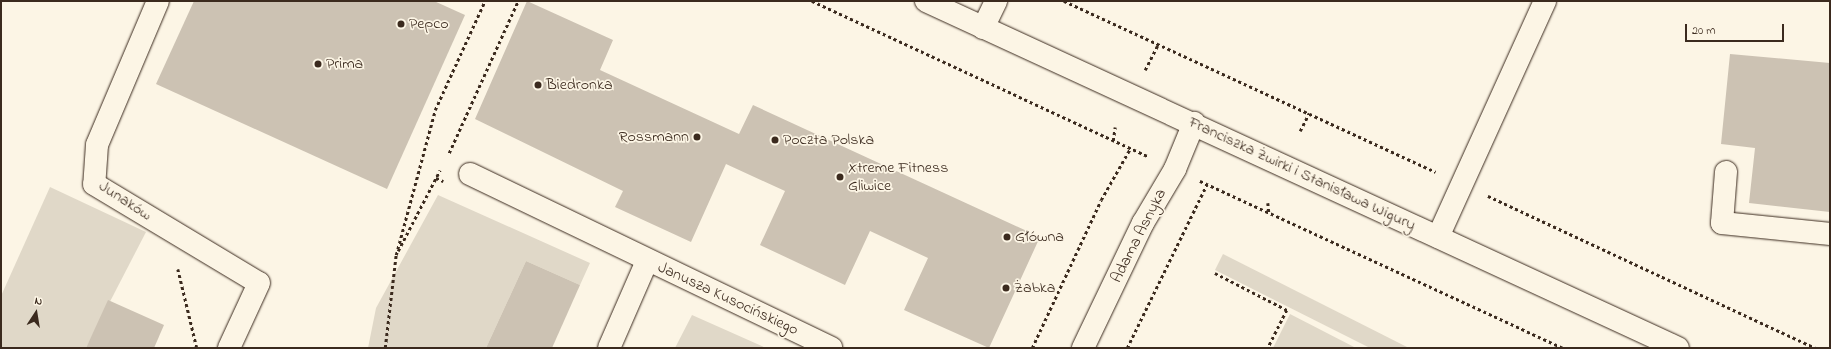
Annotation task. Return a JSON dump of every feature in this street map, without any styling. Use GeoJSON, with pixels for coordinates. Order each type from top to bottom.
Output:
{"type":"FeatureCollection","features":[{"type":"Feature","properties":{"kind":"street","name":"Junaków"},"geometry":{"type":"LineString","coordinates":[[158,1],[97,145],[94,184],[259,283],[229,348]]}},
{"type":"Feature","properties":{"kind":"street","name":"Franciszka Żwirki i Stanisława Wigury"},"geometry":{"type":"LineString","coordinates":[[926,1],[1194,123],[1678,348]]}},
{"type":"Feature","properties":{"kind":"street"},"geometry":{"type":"LineString","coordinates":[[983,28],[996,1]]}},
{"type":"Feature","properties":{"kind":"street"},"geometry":{"type":"LineString","coordinates":[[1438,237],[1545,1]]}},
{"type":"Feature","properties":{"kind":"street","name":"Adama Asnyka"},"geometry":{"type":"LineString","coordinates":[[1083,348],[1143,223],[1175,169],[1194,123]]}},
{"type":"Feature","properties":{"kind":"street"},"geometry":{"type":"LineString","coordinates":[[1726,172],[1722,222],[1830,234]]}},
{"type":"Feature","properties":{"kind":"street","name":"Janusza Kusocińskiego"},"geometry":{"type":"LineString","coordinates":[[470,174],[647,261],[831,348]]}},
{"type":"Feature","properties":{"kind":"street","name":"Janusza Kusocińskiego"},"geometry":{"type":"LineString","coordinates":[[609,348],[647,261]]}},
{"type":"Feature","properties":{"kind":"path"},"geometry":{"type":"LineString","coordinates":[[385,348],[396,255],[435,110],[485,1]]}},
{"type":"Feature","properties":{"kind":"path"},"geometry":{"type":"LineString","coordinates":[[396,255],[443,164],[518,1]]}},
{"type":"Feature","properties":{"kind":"path"},"geometry":{"type":"LineString","coordinates":[[1143,74],[1158,44]]}},
{"type":"Feature","properties":{"kind":"path"},"geometry":{"type":"LineString","coordinates":[[1300,131],[1309,113]]}},
{"type":"Feature","properties":{"kind":"path"},"geometry":{"type":"LineString","coordinates":[[1113,141],[1115,127]]}},
{"type":"Feature","properties":{"kind":"path"},"geometry":{"type":"LineString","coordinates":[[1032,348],[1101,200],[1130,149]]}},
{"type":"Feature","properties":{"kind":"path"},"geometry":{"type":"LineString","coordinates":[[443,164],[470,174]]}},
{"type":"Feature","properties":{"kind":"path"},"geometry":{"type":"LineString","coordinates":[[1127,348],[1207,184]]}},
{"type":"Feature","properties":{"kind":"path"},"geometry":{"type":"LineString","coordinates":[[1268,203],[1269,212]]}},
{"type":"Feature","properties":{"kind":"path"},"geometry":{"type":"LineString","coordinates":[[168,228],[197,348]]}},
{"type":"Feature","properties":{"kind":"path"},"geometry":{"type":"LineString","coordinates":[[1215,273],[1287,310],[1268,348]]}},
{"type":"Feature","properties":{"kind":"shaded area"},"geometry":{"type":"Polygon","coordinates":[[[50,187],[146,232],[86,348],[1,348],[1,296],[50,187]]]}},
{"type":"Feature","properties":{"kind":"shaded area"},"geometry":{"type":"Polygon","coordinates":[[[438,195],[590,263],[580,285],[526,261],[486,348],[368,348],[376,308],[438,195]]]}},
{"type":"Feature","properties":{"kind":"shaded area"},"geometry":{"type":"Polygon","coordinates":[[[1223,254],[1409,348],[1370,348],[1215,270],[1223,254]]]}},
{"type":"Feature","properties":{"kind":"shaded area"},"geometry":{"type":"Polygon","coordinates":[[[1290,314],[1356,348],[1273,348],[1290,314]]]}},
{"type":"Feature","properties":{"kind":"shaded area"},"geometry":{"type":"Polygon","coordinates":[[[692,315],[766,348],[675,348],[692,315]]]}},
{"type":"Feature","properties":{"kind":"building"},"geometry":{"type":"Polygon","coordinates":[[[194,1],[434,1],[465,15],[387,189],[156,84],[194,1]]]}},
{"type":"Feature","properties":{"kind":"building"},"geometry":{"type":"Polygon","coordinates":[[[527,1],[613,40],[600,70],[739,134],[753,105],[1040,237],[989,348],[904,310],[928,258],[870,231],[845,285],[760,245],[785,191],[726,164],[691,242],[615,207],[623,191],[475,119],[527,1]]]}},
{"type":"Feature","properties":{"kind":"building"},"geometry":{"type":"Polygon","coordinates":[[[1730,54],[1830,63],[1830,212],[1749,203],[1755,148],[1721,144],[1730,54]]]}},
{"type":"Feature","properties":{"kind":"building"},"geometry":{"type":"Polygon","coordinates":[[[526,261],[580,285],[552,348],[486,348],[526,261]]]}},
{"type":"Feature","properties":{"kind":"building"},"geometry":{"type":"Polygon","coordinates":[[[108,300],[164,325],[154,348],[86,348],[108,300]]]}},
{"type":"Feature","properties":{"kind":"place","name":"Pepco"},"geometry":{"type":"Point","coordinates":[401,24]}},
{"type":"Feature","properties":{"kind":"place","name":"Prima"},"geometry":{"type":"Point","coordinates":[318,64]}},
{"type":"Feature","properties":{"kind":"place","name":"Biedronka"},"geometry":{"type":"Point","coordinates":[538,85]}},
{"type":"Feature","properties":{"kind":"place","name":"Rossmann"},"geometry":{"type":"Point","coordinates":[697,137]}},
{"type":"Feature","properties":{"kind":"place","name":"Poczta Polska"},"geometry":{"type":"Point","coordinates":[775,140]}},
{"type":"Feature","properties":{"kind":"place","name":"Xtreme Fitness Gliwice"},"geometry":{"type":"Point","coordinates":[840,177]}},
{"type":"Feature","properties":{"kind":"place","name":"Główna"},"geometry":{"type":"Point","coordinates":[1007,237]}},
{"type":"Feature","properties":{"kind":"place","name":"Żabka"},"geometry":{"type":"Point","coordinates":[1006,288]}}]}
